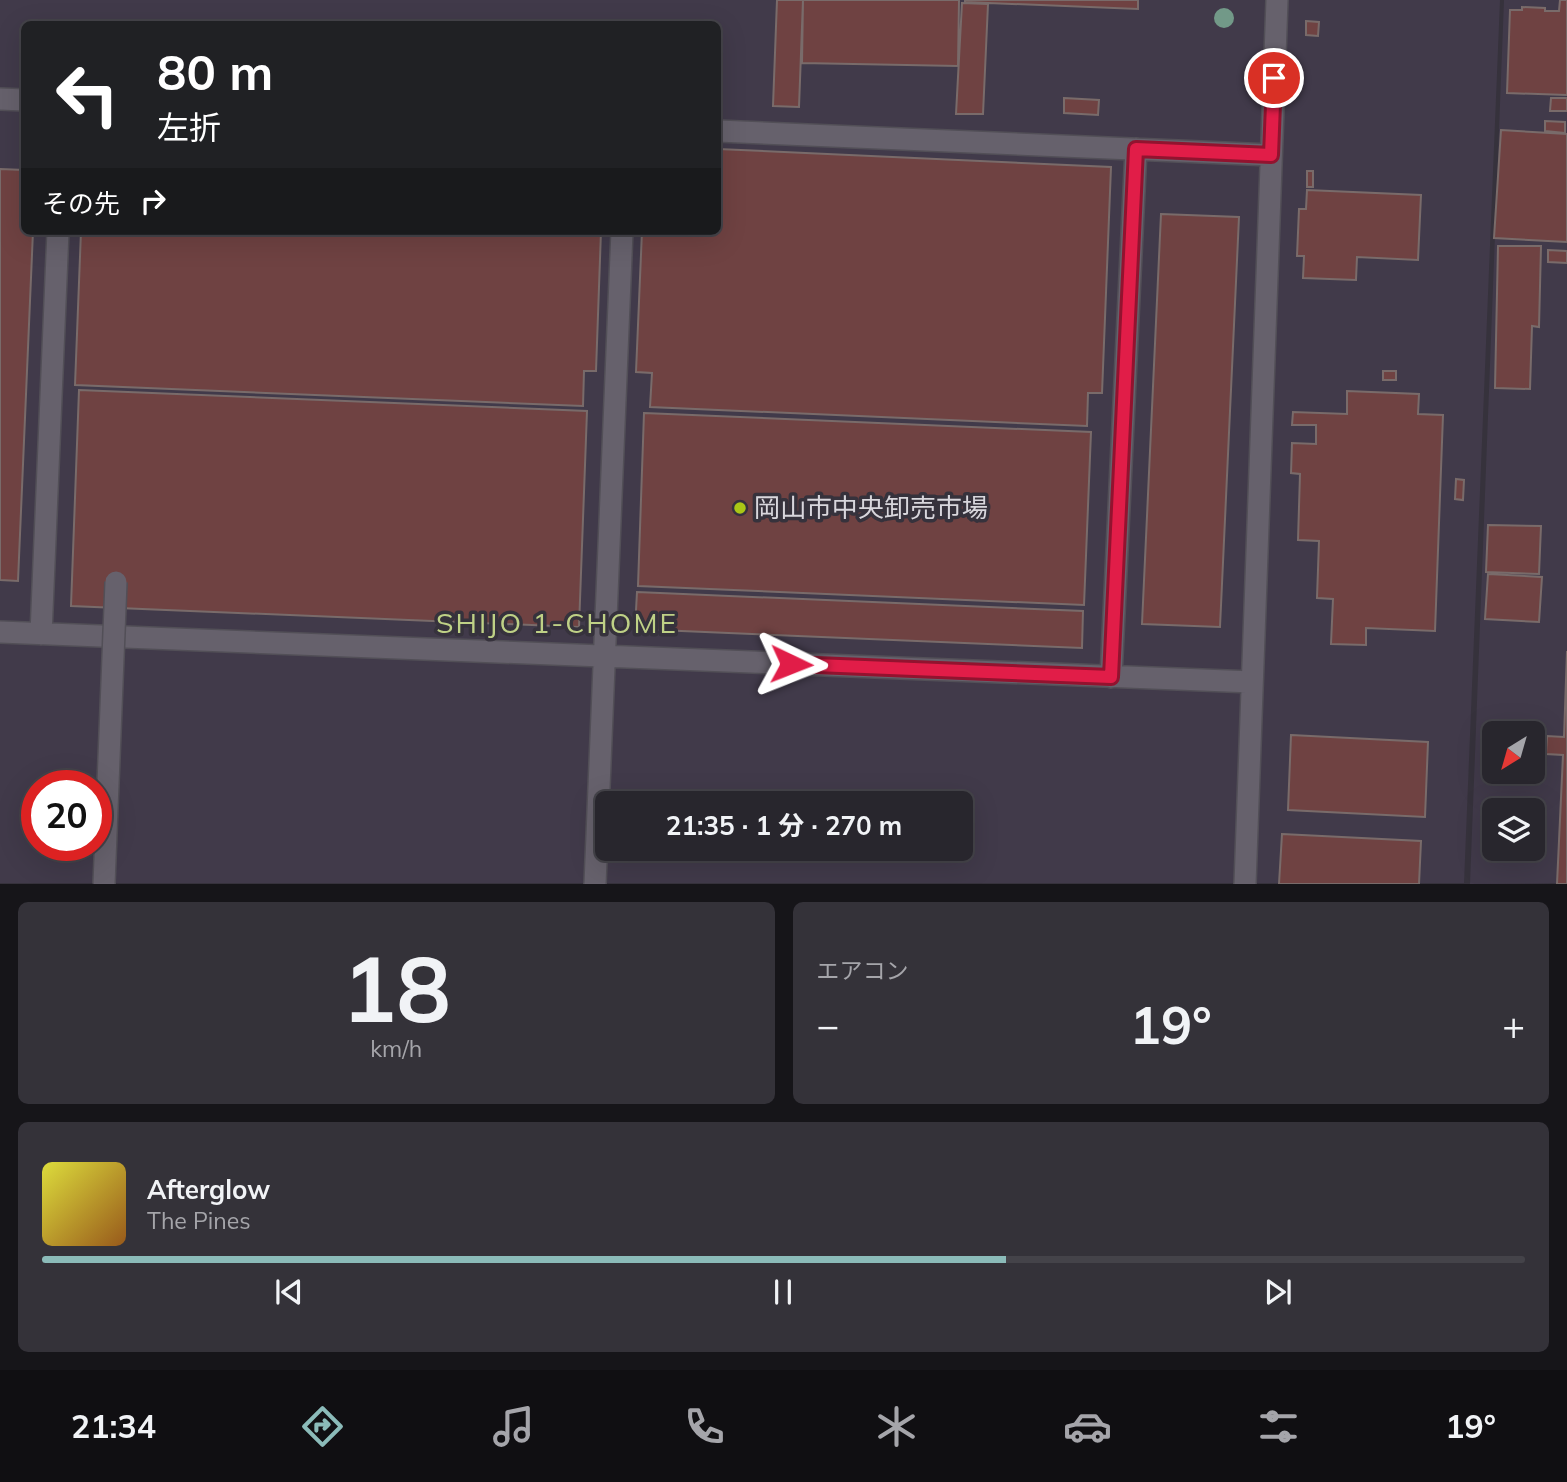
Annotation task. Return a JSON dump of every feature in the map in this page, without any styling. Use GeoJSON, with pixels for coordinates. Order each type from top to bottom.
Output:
{"type":"FeatureCollection","features":[{"type":"Feature","properties":{"kind":"lane"},"geometry":{"type":"LineString","coordinates":[[1245,884],[1277,0]]}},
{"type":"Feature","properties":{"kind":"lane"},"geometry":{"type":"LineString","coordinates":[[0,99],[21,100]]}},
{"type":"Feature","properties":{"kind":"lane"},"geometry":{"type":"LineString","coordinates":[[721,131],[1271,155]]}},
{"type":"Feature","properties":{"kind":"lane"},"geometry":{"type":"LineString","coordinates":[[1111,677],[1136,149]]}},
{"type":"Feature","properties":{"kind":"lane"},"geometry":{"type":"LineString","coordinates":[[41,634],[58,235]]}},
{"type":"Feature","properties":{"kind":"lane"},"geometry":{"type":"LineString","coordinates":[[595,884],[622,235]]}},
{"type":"Feature","properties":{"kind":"lane"},"geometry":{"type":"LineString","coordinates":[[104,884],[116,582]]}},
{"type":"Feature","properties":{"kind":"lane"},"geometry":{"type":"LineString","coordinates":[[0,632],[1252,682]]}},
{"type":"Feature","properties":{"kind":"shaded area","name":"岡山市中央卸売市場"},"geometry":{"type":"Polygon","coordinates":[[[0,0],[1500,0],[1464,883],[0,883],[0,0]]]}},
{"type":"Feature","properties":{"kind":"shaded area"},"geometry":{"type":"Polygon","coordinates":[[[1504,0],[1567,0],[1567,883],[1470,884],[1504,0]]]}},
{"type":"Feature","properties":{"kind":"building"},"geometry":{"type":"Polygon","coordinates":[[[777,0],[803,0],[799,107],[773,106],[777,0]]]}},
{"type":"Feature","properties":{"kind":"building"},"geometry":{"type":"Polygon","coordinates":[[[803,0],[959,0],[958,66],[802,63],[803,0]]]}},
{"type":"Feature","properties":{"kind":"building"},"geometry":{"type":"Polygon","coordinates":[[[1138,0],[1138,9],[965,2],[1138,0]]]}},
{"type":"Feature","properties":{"kind":"building"},"geometry":{"type":"Polygon","coordinates":[[[1560,0],[1567,0],[1567,95],[1507,93],[1510,10],[1522,10],[1522,7],[1559,11],[1560,0]]]}},
{"type":"Feature","properties":{"kind":"building"},"geometry":{"type":"Polygon","coordinates":[[[962,3],[988,4],[983,114],[956,114],[962,3]]]}},
{"type":"Feature","properties":{"kind":"building"},"geometry":{"type":"Polygon","coordinates":[[[1306,21],[1319,22],[1318,36],[1306,35],[1306,21]]]}},
{"type":"Feature","properties":{"kind":"building"},"geometry":{"type":"Polygon","coordinates":[[[1064,98],[1099,100],[1098,115],[1064,113],[1064,98]]]}},
{"type":"Feature","properties":{"kind":"building"},"geometry":{"type":"Polygon","coordinates":[[[1551,98],[1567,98],[1567,111],[1550,111],[1551,98]]]}},
{"type":"Feature","properties":{"kind":"building"},"geometry":{"type":"Polygon","coordinates":[[[1545,121],[1565,122],[1565,133],[1545,131],[1545,121]]]}},
{"type":"Feature","properties":{"kind":"building"},"geometry":{"type":"Polygon","coordinates":[[[1501,130],[1567,134],[1567,242],[1494,238],[1501,130]]]}},
{"type":"Feature","properties":{"kind":"building"},"geometry":{"type":"Polygon","coordinates":[[[721,149],[1111,167],[1102,393],[1088,393],[1087,426],[650,407],[652,373],[636,372],[642,235],[721,235],[721,149]]]}},
{"type":"Feature","properties":{"kind":"building"},"geometry":{"type":"Polygon","coordinates":[[[0,169],[21,170],[21,235],[33,235],[18,581],[0,580],[0,169]]]}},
{"type":"Feature","properties":{"kind":"building"},"geometry":{"type":"Polygon","coordinates":[[[1307,171],[1313,171],[1313,187],[1307,187],[1307,171]]]}},
{"type":"Feature","properties":{"kind":"building"},"geometry":{"type":"Polygon","coordinates":[[[1307,190],[1421,195],[1418,260],[1357,257],[1356,280],[1303,278],[1304,256],[1297,256],[1299,209],[1306,209],[1307,190]]]}},
{"type":"Feature","properties":{"kind":"building"},"geometry":{"type":"Polygon","coordinates":[[[1161,214],[1239,217],[1220,627],[1142,624],[1161,214]]]}},
{"type":"Feature","properties":{"kind":"building"},"geometry":{"type":"Polygon","coordinates":[[[81,235],[601,235],[596,371],[584,371],[583,406],[75,385],[81,235]]]}},
{"type":"Feature","properties":{"kind":"building"},"geometry":{"type":"Polygon","coordinates":[[[1498,246],[1541,246],[1539,327],[1532,326],[1530,389],[1495,388],[1498,246]]]}},
{"type":"Feature","properties":{"kind":"building"},"geometry":{"type":"Polygon","coordinates":[[[1548,250],[1567,251],[1567,263],[1548,262],[1548,250]]]}},
{"type":"Feature","properties":{"kind":"building"},"geometry":{"type":"Polygon","coordinates":[[[1383,371],[1396,371],[1396,380],[1383,380],[1383,371]]]}},
{"type":"Feature","properties":{"kind":"building"},"geometry":{"type":"Polygon","coordinates":[[[79,390],[587,411],[579,627],[71,606],[79,390]]]}},
{"type":"Feature","properties":{"kind":"building"},"geometry":{"type":"Polygon","coordinates":[[[1347,391],[1419,394],[1418,414],[1443,415],[1435,631],[1366,628],[1366,645],[1331,644],[1333,599],[1317,598],[1319,541],[1298,540],[1300,474],[1291,473],[1292,443],[1316,444],[1316,425],[1292,425],[1293,412],[1347,414],[1347,391]]]}},
{"type":"Feature","properties":{"kind":"building"},"geometry":{"type":"Polygon","coordinates":[[[644,413],[1091,432],[1084,605],[638,586],[644,413]]]}},
{"type":"Feature","properties":{"kind":"building"},"geometry":{"type":"Polygon","coordinates":[[[1456,479],[1464,480],[1463,500],[1455,499],[1456,479]]]}},
{"type":"Feature","properties":{"kind":"building"},"geometry":{"type":"Polygon","coordinates":[[[1488,525],[1541,526],[1539,574],[1486,572],[1488,525]]]}},
{"type":"Feature","properties":{"kind":"building"},"geometry":{"type":"Polygon","coordinates":[[[1488,574],[1542,577],[1539,622],[1485,619],[1488,574]]]}},
{"type":"Feature","properties":{"kind":"building"},"geometry":{"type":"Polygon","coordinates":[[[637,592],[1083,611],[1082,648],[635,629],[637,592]]]}},
{"type":"Feature","properties":{"kind":"building"},"geometry":{"type":"Polygon","coordinates":[[[1567,651],[1567,884],[1557,884],[1563,755],[1546,754],[1547,736],[1564,737],[1567,651]]]}},
{"type":"Feature","properties":{"kind":"building"},"geometry":{"type":"Polygon","coordinates":[[[1291,735],[1428,742],[1425,817],[1288,810],[1291,735]]]}},
{"type":"Feature","properties":{"kind":"building"},"geometry":{"type":"Polygon","coordinates":[[[1282,834],[1421,841],[1419,884],[1279,884],[1282,834]]]}},
{"type":"Feature","properties":{"kind":"place","name":"岡山市中央卸売市場"},"geometry":{"type":"Point","coordinates":[740,508]}},
{"type":"Feature","properties":{"kind":"district","name":"SHIJO 1-CHOME"},"geometry":{"type":"Point","coordinates":[557,623]}},
{"type":"Feature","properties":{"kind":"route"},"geometry":{"type":"LineString","coordinates":[[791,664],[1111,677],[1136,149],[1271,155],[1274,78]]}}]}
